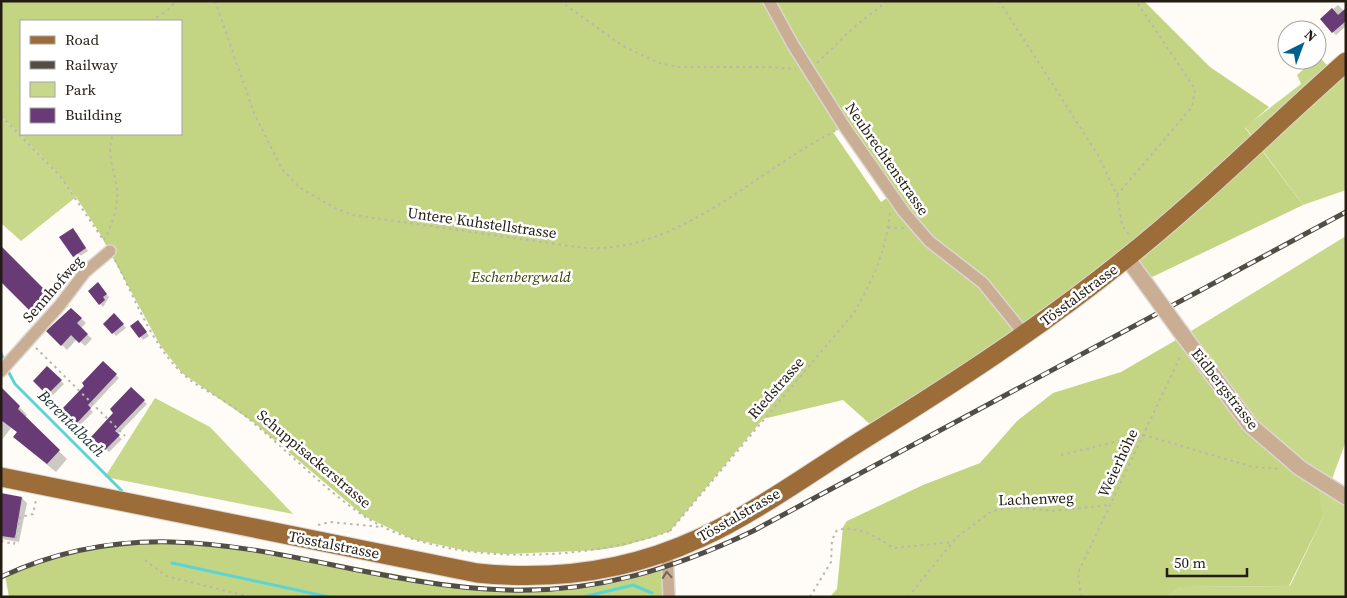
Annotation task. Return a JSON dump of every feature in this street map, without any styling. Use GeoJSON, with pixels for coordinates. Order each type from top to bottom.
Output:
{"type":"FeatureCollection","features":[{"type":"Feature","properties":{"kind":"main road","name":"Tösstalstrasse"},"geometry":{"type":"LineString","coordinates":[[1,478],[477,573],[528,576],[570,575],[613,568],[667,552],[703,537],[736,519],[950,386],[1025,335],[1133,253],[1346,62]]}},
{"type":"Feature","properties":{"kind":"street","name":"Neubrechtenstrasse"},"geometry":{"type":"LineString","coordinates":[[769,1],[809,71],[891,195],[917,228],[983,283],[1025,335]]}},
{"type":"Feature","properties":{"kind":"street","name":"Sennhofweg"},"geometry":{"type":"LineString","coordinates":[[1,371],[60,305],[107,246]]}},
{"type":"Feature","properties":{"kind":"street","name":"Eidbergstrasse"},"geometry":{"type":"LineString","coordinates":[[1133,253],[1146,284],[1250,425],[1300,468],[1346,497]]}},
{"type":"Feature","properties":{"kind":"street"},"geometry":{"type":"LineString","coordinates":[[667,552],[670,597]]}},
{"type":"Feature","properties":{"kind":"path"},"geometry":{"type":"LineString","coordinates":[[153,20],[167,11],[176,1]]}},
{"type":"Feature","properties":{"kind":"path","name":"Untere Kuhstellstrasse"},"geometry":{"type":"LineString","coordinates":[[215,1],[247,96],[282,169],[289,179],[305,191],[341,211],[360,217],[584,248],[620,247],[652,239],[683,226],[802,150],[844,126]]}},
{"type":"Feature","properties":{"kind":"path"},"geometry":{"type":"LineString","coordinates":[[560,1],[624,46],[659,63],[678,67],[769,67],[809,71],[841,39],[887,1]]}},
{"type":"Feature","properties":{"kind":"path"},"geometry":{"type":"LineString","coordinates":[[999,1],[1098,156],[1117,195],[1122,225],[1133,253]]}},
{"type":"Feature","properties":{"kind":"path"},"geometry":{"type":"LineString","coordinates":[[1117,195],[1192,107],[1195,90],[1136,1]]}},
{"type":"Feature","properties":{"kind":"path","name":"Schuppisackerstrasse"},"geometry":{"type":"LineString","coordinates":[[1,116],[60,176],[107,246],[145,320],[165,352],[182,373],[231,405],[364,516],[385,528],[412,539],[438,546],[506,554],[599,550],[623,546],[670,532]]}},
{"type":"Feature","properties":{"kind":"path"},"geometry":{"type":"LineString","coordinates":[[107,246],[114,214],[117,187],[110,162],[113,135]]}},
{"type":"Feature","properties":{"kind":"path","name":"Riedstrasse"},"geometry":{"type":"LineString","coordinates":[[670,532],[762,419],[847,322],[870,283],[888,228],[891,195]]}},
{"type":"Feature","properties":{"kind":"path"},"geometry":{"type":"LineString","coordinates":[[888,228],[917,228]]}},
{"type":"Feature","properties":{"kind":"path","name":"Weierhöhe"},"geometry":{"type":"LineString","coordinates":[[1081,597],[1078,573],[1144,434],[1184,336]]}},
{"type":"Feature","properties":{"kind":"path"},"geometry":{"type":"LineString","coordinates":[[28,341],[125,436]]}},
{"type":"Feature","properties":{"kind":"path"},"geometry":{"type":"LineString","coordinates":[[1061,455],[1144,434],[1253,467],[1300,468]]}},
{"type":"Feature","properties":{"kind":"path"},"geometry":{"type":"LineString","coordinates":[[1,542],[14,544],[20,517],[33,514],[37,492]]}},
{"type":"Feature","properties":{"kind":"path","name":"Lachenweg"},"geometry":{"type":"LineString","coordinates":[[908,597],[953,542],[992,511],[1016,507],[1052,511],[1111,505]]}},
{"type":"Feature","properties":{"kind":"path"},"geometry":{"type":"LineString","coordinates":[[315,526],[330,522],[385,528]]}},
{"type":"Feature","properties":{"kind":"path"},"geometry":{"type":"LineString","coordinates":[[810,597],[831,562],[832,540],[837,530],[847,528],[874,534],[894,548],[953,542]]}},
{"type":"Feature","properties":{"kind":"path"},"geometry":{"type":"LineString","coordinates":[[667,552],[670,543],[670,532]]}},
{"type":"Feature","properties":{"kind":"path"},"geometry":{"type":"LineString","coordinates":[[145,560],[166,576],[250,597]]}},
{"type":"Feature","properties":{"kind":"green space","name":"Eschenbergwald"},"geometry":{"type":"Polygon","coordinates":[[[1,1],[1144,1],[1210,67],[1269,107],[1245,128],[1303,205],[1150,278],[1124,247],[1020,329],[871,425],[843,400],[763,419],[670,531],[623,546],[599,550],[506,554],[468,551],[412,539],[364,516],[253,422],[182,373],[160,345],[99,232],[76,197],[44,158],[20,135],[182,135],[182,20],[20,20],[20,135],[1,116],[1,1]],[[844,127],[833,132],[881,202],[891,195],[844,127]]]}},
{"type":"Feature","properties":{"kind":"green space"},"geometry":{"type":"Polygon","coordinates":[[[1346,62],[1346,190],[1303,205],[1245,127],[1301,84],[1297,75],[1303,70],[1327,70],[1327,65],[1334,72],[1346,62]]]}},
{"type":"Feature","properties":{"kind":"green space"},"geometry":{"type":"Polygon","coordinates":[[[1,116],[44,158],[76,197],[21,241],[1,223],[1,116]]]}},
{"type":"Feature","properties":{"kind":"green space"},"geometry":{"type":"Polygon","coordinates":[[[1346,236],[1346,441],[1329,487],[1346,497],[1346,597],[1168,597],[1180,587],[1290,586],[1323,517],[1279,452],[1183,336],[1346,236]]]}},
{"type":"Feature","properties":{"kind":"green space"},"geometry":{"type":"Polygon","coordinates":[[[1183,336],[1250,425],[1316,478],[1323,517],[1289,586],[1180,587],[1168,597],[830,597],[837,589],[843,527],[847,521],[923,485],[980,463],[1017,421],[1053,393],[1121,372],[1183,336]]]}},
{"type":"Feature","properties":{"kind":"green space"},"geometry":{"type":"Polygon","coordinates":[[[155,398],[210,427],[293,514],[105,477],[155,398]]]}},
{"type":"Feature","properties":{"kind":"green space"},"geometry":{"type":"Polygon","coordinates":[[[178,541],[240,547],[475,588],[589,586],[667,568],[669,597],[9,597],[5,575],[47,560],[90,549],[134,543],[178,541]]]}},
{"type":"Feature","properties":{"kind":"building"},"geometry":{"type":"Polygon","coordinates":[[[1332,8],[1338,15],[1346,8],[1346,21],[1332,33],[1327,27],[1327,20],[1320,19],[1332,8]]]}},
{"type":"Feature","properties":{"kind":"building"},"geometry":{"type":"Polygon","coordinates":[[[73,228],[86,248],[73,257],[59,237],[73,228]]]}},
{"type":"Feature","properties":{"kind":"building"},"geometry":{"type":"Polygon","coordinates":[[[1,246],[49,294],[31,312],[1,282],[1,246]]]}},
{"type":"Feature","properties":{"kind":"building"},"geometry":{"type":"Polygon","coordinates":[[[98,282],[107,294],[103,297],[105,300],[99,305],[88,291],[98,282]]]}},
{"type":"Feature","properties":{"kind":"building"},"geometry":{"type":"Polygon","coordinates":[[[71,308],[82,318],[77,323],[88,334],[79,343],[71,335],[61,346],[46,331],[71,308]]]}},
{"type":"Feature","properties":{"kind":"building"},"geometry":{"type":"Polygon","coordinates":[[[114,313],[124,324],[112,334],[103,324],[114,313]]]}},
{"type":"Feature","properties":{"kind":"building"},"geometry":{"type":"Polygon","coordinates":[[[138,320],[147,332],[139,338],[130,326],[138,320]]]}},
{"type":"Feature","properties":{"kind":"building"},"geometry":{"type":"Polygon","coordinates":[[[103,361],[117,374],[88,405],[91,408],[77,423],[62,409],[84,386],[82,383],[103,361]]]}},
{"type":"Feature","properties":{"kind":"building"},"geometry":{"type":"Polygon","coordinates":[[[47,366],[62,380],[47,395],[33,381],[47,366]]]}},
{"type":"Feature","properties":{"kind":"building"},"geometry":{"type":"Polygon","coordinates":[[[1,387],[20,406],[18,409],[60,450],[47,464],[13,437],[17,432],[1,420],[1,387]]]}},
{"type":"Feature","properties":{"kind":"building"},"geometry":{"type":"Polygon","coordinates":[[[131,387],[145,400],[115,431],[120,435],[105,450],[91,437],[113,413],[110,409],[131,387]]]}},
{"type":"Feature","properties":{"kind":"building"},"geometry":{"type":"Polygon","coordinates":[[[1,493],[22,497],[15,538],[1,536],[1,493]]]}},
{"type":"Feature","properties":{"kind":"waterway","name":"Berentalbach"},"geometry":{"type":"LineString","coordinates":[[1,353],[4,361]]}},
{"type":"Feature","properties":{"kind":"waterway","name":"Berentalbach"},"geometry":{"type":"LineString","coordinates":[[8,371],[15,384],[122,491]]}},
{"type":"Feature","properties":{"kind":"waterway","name":"Berentalbach"},"geometry":{"type":"LineString","coordinates":[[172,563],[329,597]]}},
{"type":"Feature","properties":{"kind":"waterway","name":"Berentalbach"},"geometry":{"type":"LineString","coordinates":[[583,597],[633,585],[652,593]]}},
{"type":"Feature","properties":{"kind":"railway"},"geometry":{"type":"LineString","coordinates":[[1,577],[67,553],[131,543],[193,543],[254,550],[441,585],[507,590],[540,590],[571,587],[603,583],[633,576],[694,557],[753,531],[1346,212]]}}]}
